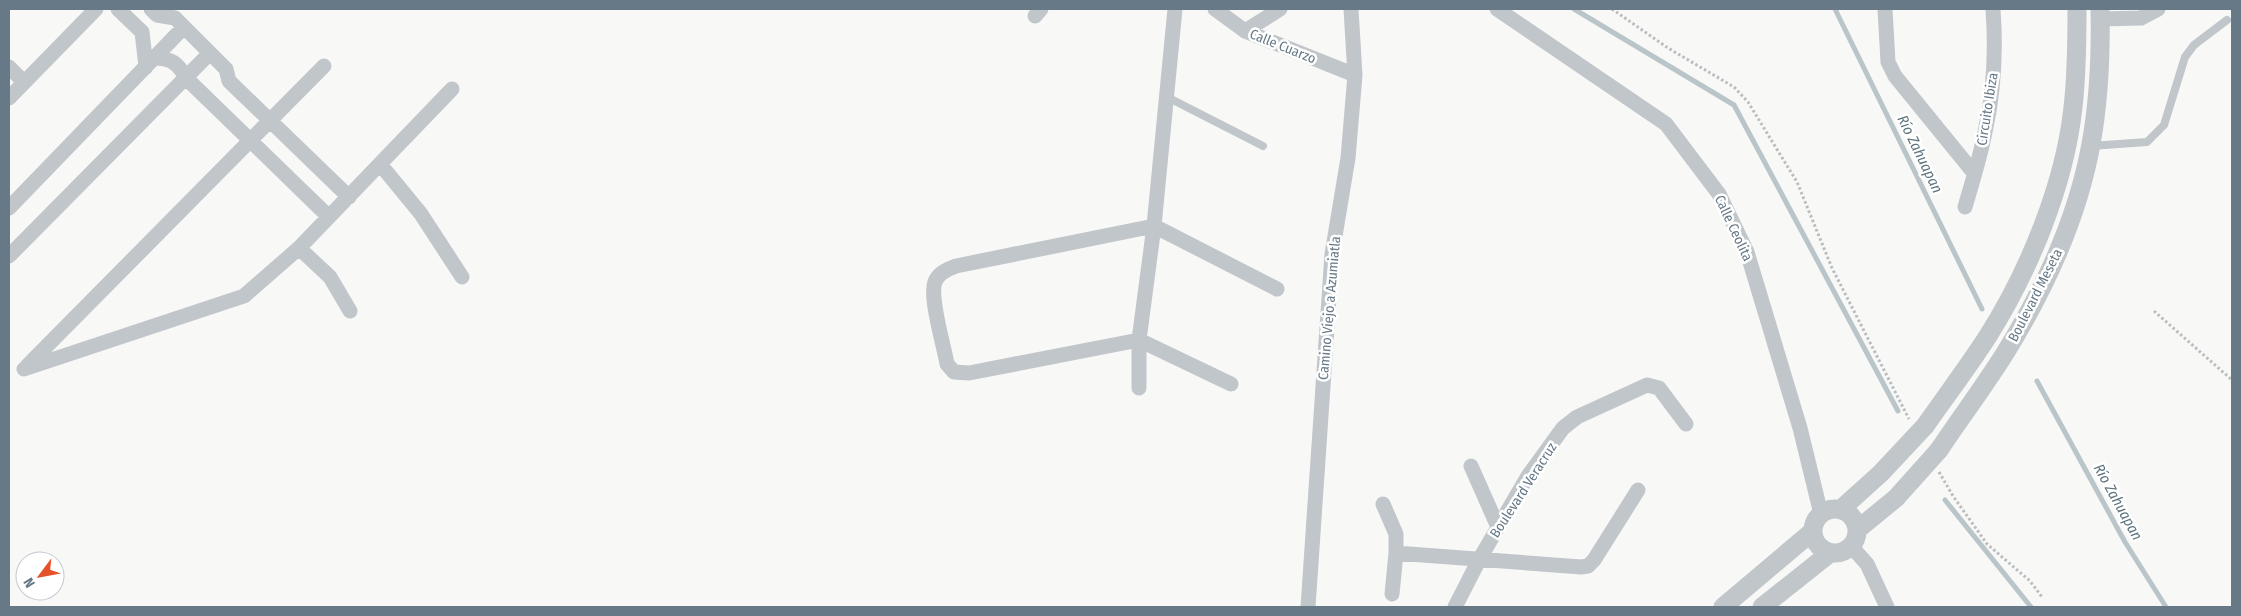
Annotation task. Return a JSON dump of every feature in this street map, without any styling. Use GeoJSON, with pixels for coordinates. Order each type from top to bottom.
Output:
{"type":"FeatureCollection","features":[{"type":"Feature","properties":{"kind":"street"},"geometry":{"type":"LineString","coordinates":[[9,98],[96,9]]}},
{"type":"Feature","properties":{"kind":"street"},"geometry":{"type":"LineString","coordinates":[[118,9],[142,32],[150,63]]}},
{"type":"Feature","properties":{"kind":"street"},"geometry":{"type":"LineString","coordinates":[[1139,388],[1139,340],[1154,226],[1175,9]]}},
{"type":"Feature","properties":{"kind":"street","name":"Calle Cuarzo"},"geometry":{"type":"LineString","coordinates":[[1215,9],[1245,31],[1355,75]]}},
{"type":"Feature","properties":{"kind":"street"},"geometry":{"type":"LineString","coordinates":[[1245,31],[1280,9]]}},
{"type":"Feature","properties":{"kind":"street","name":"Camino Viejo a Azumiatla"},"geometry":{"type":"LineString","coordinates":[[1308,607],[1332,254],[1348,158],[1355,75],[1351,9]]}},
{"type":"Feature","properties":{"kind":"street","name":"Calle Ceolita"},"geometry":{"type":"LineString","coordinates":[[1497,9],[1666,124],[1719,194],[1747,252],[1800,428],[1821,514]]}},
{"type":"Feature","properties":{"kind":"street"},"geometry":{"type":"LineString","coordinates":[[1885,9],[1888,62],[1895,76],[1974,173]]}},
{"type":"Feature","properties":{"kind":"street","name":"Circuito Ibiza"},"geometry":{"type":"LineString","coordinates":[[1965,207],[1986,133],[1992,87],[1993,9]]}},
{"type":"Feature","properties":{"kind":"street","name":"Boulevard Meseta"},"geometry":{"type":"LineString","coordinates":[[1840,510],[1881,473],[1919,425],[1988,335],[2019,279],[2041,229],[2056,186],[2066,146],[2073,108],[2077,57],[2077,9]]}},
{"type":"Feature","properties":{"kind":"street"},"geometry":{"type":"LineString","coordinates":[[2100,14],[2141,18],[2158,9]]}},
{"type":"Feature","properties":{"kind":"street"},"geometry":{"type":"LineString","coordinates":[[142,32],[154,12],[175,18],[226,69],[229,81],[349,197]]}},
{"type":"Feature","properties":{"kind":"street","name":"Boulevard Meseta"},"geometry":{"type":"LineString","coordinates":[[1854,538],[1937,457],[2007,350],[2051,267],[2072,215],[2091,146],[2098,91],[2100,14]]}},
{"type":"Feature","properties":{"kind":"street"},"geometry":{"type":"LineString","coordinates":[[9,208],[184,27]]}},
{"type":"Feature","properties":{"kind":"street"},"geometry":{"type":"LineString","coordinates":[[9,256],[210,53]]}},
{"type":"Feature","properties":{"kind":"street"},"geometry":{"type":"LineString","coordinates":[[150,63],[166,58],[174,62],[186,78],[330,217]]}},
{"type":"Feature","properties":{"kind":"street"},"geometry":{"type":"LineString","coordinates":[[324,66],[24,369],[244,296],[299,248],[452,89]]}},
{"type":"Feature","properties":{"kind":"street"},"geometry":{"type":"LineString","coordinates":[[9,67],[24,82]]}},
{"type":"Feature","properties":{"kind":"street"},"geometry":{"type":"LineString","coordinates":[[210,101],[229,81]]}},
{"type":"Feature","properties":{"kind":"street"},"geometry":{"type":"LineString","coordinates":[[380,164],[421,214],[462,277]]}},
{"type":"Feature","properties":{"kind":"street"},"geometry":{"type":"LineString","coordinates":[[1231,384],[1139,340],[969,373],[954,372],[947,364],[932,293],[935,281],[943,272],[956,266],[1154,226],[1277,289]]}},
{"type":"Feature","properties":{"kind":"street"},"geometry":{"type":"LineString","coordinates":[[299,248],[330,277],[350,311]]}},
{"type":"Feature","properties":{"kind":"street","name":"Boulevard Veracruz"},"geometry":{"type":"LineString","coordinates":[[1455,607],[1478,560],[1528,476],[1563,428],[1577,417],[1647,385],[1659,388],[1686,424]]}},
{"type":"Feature","properties":{"kind":"street"},"geometry":{"type":"LineString","coordinates":[[1471,466],[1498,527]]}},
{"type":"Feature","properties":{"kind":"street"},"geometry":{"type":"LineString","coordinates":[[1396,553],[1588,566],[1594,560],[1638,490]]}},
{"type":"Feature","properties":{"kind":"street"},"geometry":{"type":"LineString","coordinates":[[1383,504],[1396,534],[1392,594]]}},
{"type":"Feature","properties":{"kind":"street"},"geometry":{"type":"LineString","coordinates":[[1830,553],[1821,548],[1815,541],[1813,531],[1815,522],[1821,514],[1830,510],[1840,510],[1848,514],[1854,521],[1854,538],[1887,607]]}},
{"type":"Feature","properties":{"kind":"street"},"geometry":{"type":"LineString","coordinates":[[1723,607],[1813,531]]}},
{"type":"Feature","properties":{"kind":"street"},"geometry":{"type":"LineString","coordinates":[[1762,607],[1830,553],[1842,552],[1854,538]]}},
{"type":"Feature","properties":{"kind":"lane"},"geometry":{"type":"LineString","coordinates":[[2091,146],[2147,142],[2164,125],[2185,57],[2194,46],[2227,20]]}},
{"type":"Feature","properties":{"kind":"lane"},"geometry":{"type":"LineString","coordinates":[[1167,97],[1263,146]]}},
{"type":"Feature","properties":{"kind":"path"},"geometry":{"type":"LineString","coordinates":[[1612,9],[1668,48],[1734,87],[1748,102],[1797,182],[1832,268],[1919,425]]}},
{"type":"Feature","properties":{"kind":"path"},"geometry":{"type":"LineString","coordinates":[[2154,311],[2232,380]]}},
{"type":"Feature","properties":{"kind":"path"},"geometry":{"type":"LineString","coordinates":[[1937,457],[1953,496],[1988,544],[2030,580],[2042,597]]}},
{"type":"Feature","properties":{"kind":"waterway"},"geometry":{"type":"LineString","coordinates":[[1574,9],[1734,105],[1898,411]]}},
{"type":"Feature","properties":{"kind":"waterway","name":"Río Zahuapan"},"geometry":{"type":"LineString","coordinates":[[1835,9],[1982,309]]}},
{"type":"Feature","properties":{"kind":"waterway","name":"Río Zahuapan"},"geometry":{"type":"LineString","coordinates":[[2037,381],[2125,542],[2166,607]]}},
{"type":"Feature","properties":{"kind":"waterway"},"geometry":{"type":"LineString","coordinates":[[1945,500],[2031,607]]}}]}
